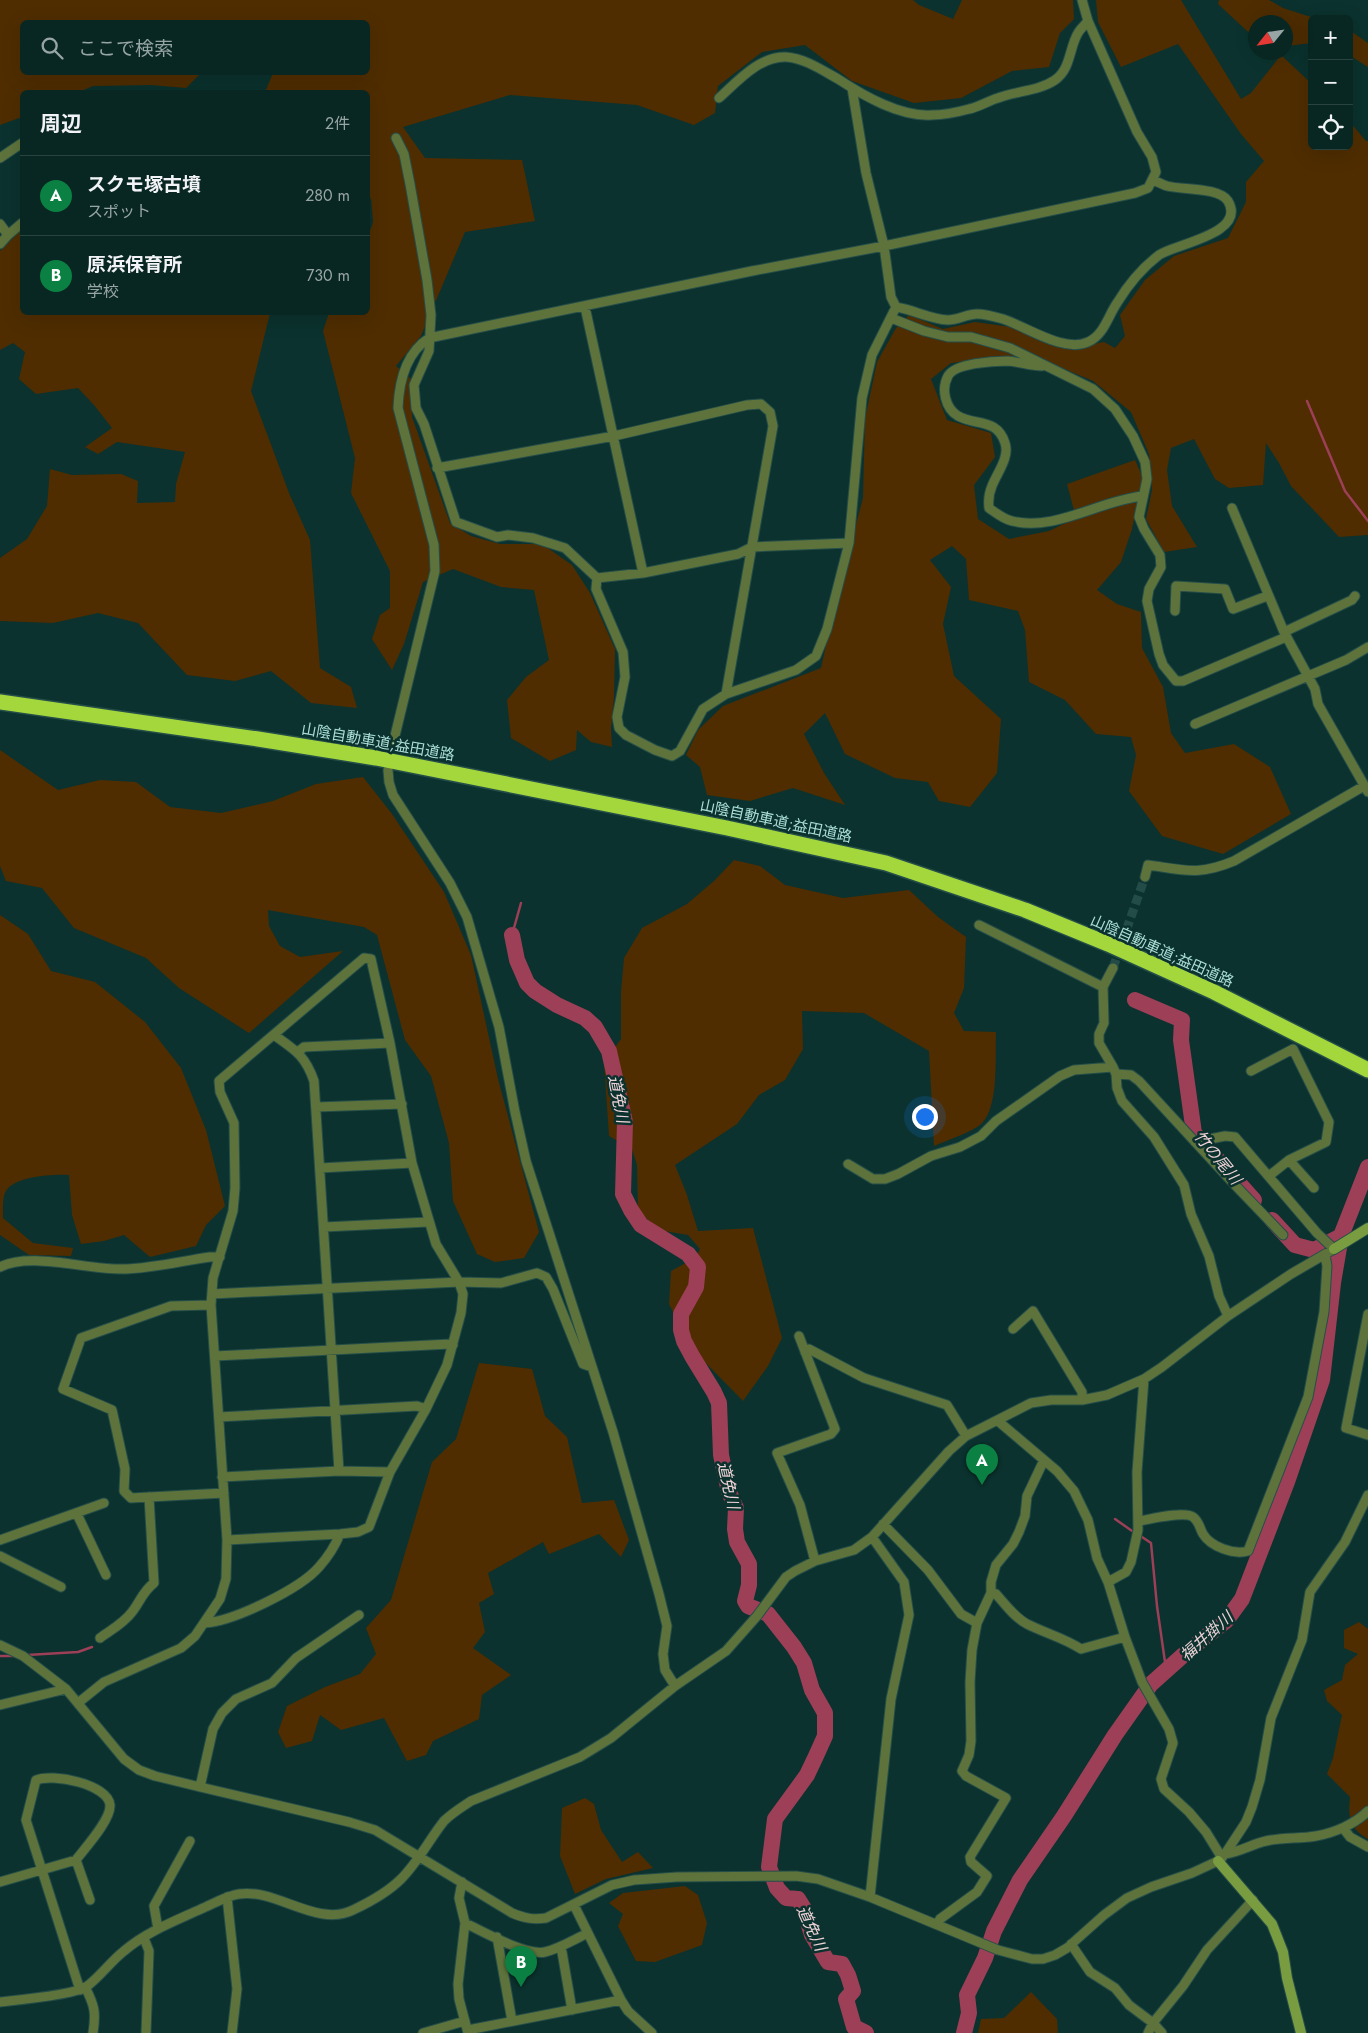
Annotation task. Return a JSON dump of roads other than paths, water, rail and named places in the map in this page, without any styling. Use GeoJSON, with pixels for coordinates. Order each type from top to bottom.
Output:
{"type":"FeatureCollection","features":[{"type":"Feature","properties":{"kind":"highway","name":"山陰自動車道;益田道路"},"geometry":{"type":"LineString","coordinates":[[0,702],[376,758],[736,830],[886,863],[1025,910],[1108,944],[1214,992],[1368,1070]]}},
{"type":"Feature","properties":{"kind":"street"},"geometry":{"type":"LineString","coordinates":[[392,748],[435,571],[434,545],[398,408],[399,386],[409,360],[422,342],[429,338],[559,310],[585,307],[752,271],[884,246],[1148,188],[1156,172],[1152,158],[1137,132],[1088,21],[1082,0]]}},
{"type":"Feature","properties":{"kind":"street"},"geometry":{"type":"LineString","coordinates":[[720,98],[749,71],[772,59],[786,57],[800,60],[821,69],[852,88],[890,107],[912,114],[932,116],[971,109],[999,97],[1039,88],[1055,80],[1064,72],[1077,33],[1088,21]]}},
{"type":"Feature","properties":{"kind":"street"},"geometry":{"type":"LineString","coordinates":[[852,88],[866,173],[884,246],[891,297],[896,307]]}},
{"type":"Feature","properties":{"kind":"street"},"geometry":{"type":"LineString","coordinates":[[396,138],[404,154],[427,280],[431,315],[428,351],[414,385],[416,408],[424,424],[456,522],[497,537],[533,538],[565,548],[597,578],[643,573],[738,554],[752,547],[849,543]]}},
{"type":"Feature","properties":{"kind":"street"},"geometry":{"type":"LineString","coordinates":[[0,158],[20,144]]}},
{"type":"Feature","properties":{"kind":"street"},"geometry":{"type":"LineString","coordinates":[[896,307],[950,320],[977,314],[1002,319],[1067,345],[1088,342],[1101,332],[1117,303],[1140,272],[1160,254],[1218,232],[1228,221],[1230,210],[1228,201],[1219,193],[1167,186],[1153,180]]}},
{"type":"Feature","properties":{"kind":"street"},"geometry":{"type":"LineString","coordinates":[[0,224],[8,235]]}},
{"type":"Feature","properties":{"kind":"street"},"geometry":{"type":"LineString","coordinates":[[0,244],[20,225]]}},
{"type":"Feature","properties":{"kind":"street"},"geometry":{"type":"LineString","coordinates":[[585,307],[643,573]]}},
{"type":"Feature","properties":{"kind":"street"},"geometry":{"type":"LineString","coordinates":[[597,578],[596,589],[623,652],[625,677],[617,717],[619,728],[626,736],[655,750],[672,756],[680,751],[703,710],[726,694],[796,670],[816,656],[827,629],[849,543],[862,398],[872,355],[896,307]]}},
{"type":"Feature","properties":{"kind":"street"},"geometry":{"type":"LineString","coordinates":[[891,318],[948,337],[971,337],[1010,348],[1093,388],[1115,409],[1133,436],[1144,462],[1147,479],[1139,517],[1160,555],[1160,567],[1149,589],[1148,601],[1159,654],[1164,665],[1176,681],[1184,681],[1285,634],[1352,600],[1355,596]]}},
{"type":"Feature","properties":{"kind":"street"},"geometry":{"type":"LineString","coordinates":[[1045,366],[1029,366],[1009,362],[967,364],[949,373],[943,385],[946,402],[958,416],[996,428],[1005,443],[1005,458],[988,496],[989,508],[1013,522],[1044,523],[1125,498],[1143,496]]}},
{"type":"Feature","properties":{"kind":"street"},"geometry":{"type":"LineString","coordinates":[[437,468],[614,436],[747,405],[761,404],[770,412],[773,426],[726,694]]}},
{"type":"Feature","properties":{"kind":"street"},"geometry":{"type":"LineString","coordinates":[[1145,877],[1148,865],[1194,872],[1234,862],[1366,789],[1318,704],[1315,689],[1267,596],[1232,508]]}},
{"type":"Feature","properties":{"kind":"street"},"geometry":{"type":"LineString","coordinates":[[1175,612],[1176,586],[1225,589],[1233,609],[1267,596]]}},
{"type":"Feature","properties":{"kind":"street"},"geometry":{"type":"LineString","coordinates":[[1195,724],[1346,660],[1368,647]]}},
{"type":"Feature","properties":{"kind":"street"},"geometry":{"type":"LineString","coordinates":[[388,770],[388,782],[393,795],[450,883],[467,917],[499,1027],[514,1112],[526,1161],[613,1432],[667,1626],[663,1654],[665,1670],[675,1686]]}},
{"type":"Feature","properties":{"kind":"street"},"geometry":{"type":"LineString","coordinates":[[979,925],[1103,987]]}},
{"type":"Feature","properties":{"kind":"street"},"geometry":{"type":"LineString","coordinates":[[78,1703],[104,1682],[181,1648],[195,1636],[205,1623],[220,1599],[226,1580],[228,1540],[211,1305],[213,1278],[233,1211],[236,1188],[234,1123],[220,1092],[219,1081],[364,958],[371,959],[390,1043],[412,1163],[436,1244],[459,1282],[463,1294],[462,1313],[447,1365],[426,1409],[390,1472],[369,1527],[358,1532],[340,1534],[228,1540]]}},
{"type":"Feature","properties":{"kind":"street"},"geometry":{"type":"LineString","coordinates":[[1114,968],[1103,987],[1104,1023],[1099,1034],[1099,1043],[1114,1070],[1117,1088],[1122,1101],[1154,1137],[1184,1185],[1191,1214],[1209,1256],[1219,1296],[1228,1316]]}},
{"type":"Feature","properties":{"kind":"street"},"geometry":{"type":"LineString","coordinates":[[274,1035],[298,1052],[308,1064],[314,1081],[339,1471]]}},
{"type":"Feature","properties":{"kind":"street"},"geometry":{"type":"LineString","coordinates":[[298,1052],[304,1047],[390,1043]]}},
{"type":"Feature","properties":{"kind":"street"},"geometry":{"type":"LineString","coordinates":[[1251,1071],[1293,1049],[1329,1122],[1326,1142],[1290,1160],[1269,1176]]}},
{"type":"Feature","properties":{"kind":"street"},"geometry":{"type":"LineString","coordinates":[[848,1164],[873,1179],[885,1179],[898,1174],[931,1156],[960,1147],[981,1136],[996,1121],[1060,1076],[1074,1070],[1094,1066],[1131,1075],[1139,1081],[1283,1235]]}},
{"type":"Feature","properties":{"kind":"street"},"geometry":{"type":"LineString","coordinates":[[316,1108],[402,1104]]}},
{"type":"Feature","properties":{"kind":"street"},"geometry":{"type":"LineString","coordinates":[[1195,1142],[1225,1136],[1235,1137],[1334,1249]]}},
{"type":"Feature","properties":{"kind":"street"},"geometry":{"type":"LineString","coordinates":[[1290,1160],[1314,1188]]}},
{"type":"Feature","properties":{"kind":"street"},"geometry":{"type":"LineString","coordinates":[[320,1168],[412,1163]]}},
{"type":"Feature","properties":{"kind":"street"},"geometry":{"type":"LineString","coordinates":[[324,1227],[428,1222]]}},
{"type":"Feature","properties":{"kind":"street"},"geometry":{"type":"LineString","coordinates":[[0,2002],[83,1989],[124,1950],[158,1929],[228,1897],[240,1894],[254,1894],[312,1911],[333,1915],[350,1911],[373,1900],[401,1879],[445,1820],[455,1811],[471,1801],[596,1749],[675,1686],[726,1651],[794,1570],[814,1561],[854,1550],[872,1537],[948,1451],[966,1436],[1031,1404],[1051,1400],[1082,1400],[1107,1395],[1144,1378],[1162,1367],[1228,1316],[1291,1274],[1368,1228]]}},
{"type":"Feature","properties":{"kind":"street"},"geometry":{"type":"LineString","coordinates":[[1139,1521],[1183,1515],[1193,1516],[1204,1536],[1213,1544],[1230,1551],[1248,1552],[1308,1397],[1324,1312],[1327,1266],[1325,1255]]}},
{"type":"Feature","properties":{"kind":"street"},"geometry":{"type":"LineString","coordinates":[[0,1267],[20,1262],[39,1261],[126,1269],[220,1257]]}},
{"type":"Feature","properties":{"kind":"street"},"geometry":{"type":"LineString","coordinates":[[212,1294],[459,1282],[501,1283],[537,1273],[546,1277],[553,1289],[583,1364],[592,1367]]}},
{"type":"Feature","properties":{"kind":"street"},"geometry":{"type":"LineString","coordinates":[[211,1305],[171,1306],[81,1338],[63,1389],[112,1410],[124,1469],[124,1491],[131,1498],[224,1493]]}},
{"type":"Feature","properties":{"kind":"street"},"geometry":{"type":"LineString","coordinates":[[1013,1329],[1034,1311],[1082,1392],[1082,1400]]}},
{"type":"Feature","properties":{"kind":"street"},"geometry":{"type":"LineString","coordinates":[[1368,1314],[1346,1428],[1368,1435]]}},
{"type":"Feature","properties":{"kind":"street"},"geometry":{"type":"LineString","coordinates":[[799,1336],[834,1429],[832,1434],[777,1452],[800,1505],[814,1561]]}},
{"type":"Feature","properties":{"kind":"street"},"geometry":{"type":"LineString","coordinates":[[215,1356],[453,1345]]}},
{"type":"Feature","properties":{"kind":"street"},"geometry":{"type":"LineString","coordinates":[[805,1352],[809,1349],[864,1378],[947,1405],[966,1436]]}},
{"type":"Feature","properties":{"kind":"street"},"geometry":{"type":"LineString","coordinates":[[1108,1582],[1126,1572],[1139,1521],[1137,1472],[1144,1378]]}},
{"type":"Feature","properties":{"kind":"street"},"geometry":{"type":"LineString","coordinates":[[219,1417],[417,1406],[426,1409]]}},
{"type":"Feature","properties":{"kind":"street"},"geometry":{"type":"LineString","coordinates":[[998,1421],[1057,1470],[1074,1491],[1088,1520],[1095,1551],[1108,1582],[1125,1637],[1142,1682],[1169,1729],[1173,1743],[1161,1779],[1164,1789],[1189,1812],[1206,1832],[1222,1858],[1272,1924],[1280,1945],[1301,2033]]}},
{"type":"Feature","properties":{"kind":"street"},"geometry":{"type":"LineString","coordinates":[[937,1924],[940,1919],[976,1892],[987,1876],[970,1862],[970,1857],[1006,1798],[966,1776],[962,1771],[969,1756],[971,1740],[970,1682],[972,1650],[977,1623],[991,1593],[990,1582],[996,1565],[1013,1544],[1019,1532],[1027,1496],[1044,1460]]}},
{"type":"Feature","properties":{"kind":"street"},"geometry":{"type":"LineString","coordinates":[[222,1477],[339,1471],[390,1472]]}},
{"type":"Feature","properties":{"kind":"street"},"geometry":{"type":"LineString","coordinates":[[1222,1858],[1246,1822],[1252,1807],[1260,1780],[1271,1718],[1302,1640],[1310,1592],[1345,1542],[1368,1494]]}},
{"type":"Feature","properties":{"kind":"street"},"geometry":{"type":"LineString","coordinates":[[100,1638],[132,1612],[146,1589],[154,1583],[148,1497]]}},
{"type":"Feature","properties":{"kind":"street"},"geometry":{"type":"LineString","coordinates":[[0,1540],[104,1503]]}},
{"type":"Feature","properties":{"kind":"street"},"geometry":{"type":"LineString","coordinates":[[77,1514],[106,1575]]}},
{"type":"Feature","properties":{"kind":"street"},"geometry":{"type":"LineString","coordinates":[[883,1524],[928,1570],[961,1614],[977,1623]]}},
{"type":"Feature","properties":{"kind":"street"},"geometry":{"type":"LineString","coordinates":[[205,1623],[218,1622],[247,1611],[295,1586],[318,1568],[336,1545],[340,1534]]}},
{"type":"Feature","properties":{"kind":"street"},"geometry":{"type":"LineString","coordinates":[[870,1897],[891,1699],[909,1616],[904,1582],[872,1537]]}},
{"type":"Feature","properties":{"kind":"street"},"geometry":{"type":"LineString","coordinates":[[0,1556],[61,1587]]}},
{"type":"Feature","properties":{"kind":"street"},"geometry":{"type":"LineString","coordinates":[[991,1593],[996,1594],[1014,1614],[1027,1623],[1081,1649],[1125,1637]]}},
{"type":"Feature","properties":{"kind":"street"},"geometry":{"type":"LineString","coordinates":[[200,1787],[213,1729],[222,1713],[236,1699],[272,1683],[296,1658],[359,1615]]}},
{"type":"Feature","properties":{"kind":"street"},"geometry":{"type":"LineString","coordinates":[[0,1645],[23,1656],[66,1689],[124,1759],[139,1770],[155,1776],[349,1822],[375,1830],[512,1912],[534,1920],[546,1918],[612,1885],[634,1880],[676,1877],[796,1876],[818,1878],[870,1897],[998,1950],[1032,1959],[1043,1959],[1055,1955],[1071,1944],[1127,1898],[1264,1841],[1287,1837],[1316,1837],[1343,1828],[1368,1811]]}},
{"type":"Feature","properties":{"kind":"street"},"geometry":{"type":"LineString","coordinates":[[0,1705],[66,1689]]}},
{"type":"Feature","properties":{"kind":"street"},"geometry":{"type":"LineString","coordinates":[[0,1882],[42,1870],[76,1860],[107,1817],[110,1806],[107,1797],[98,1790],[69,1779],[41,1778],[36,1780],[26,1820],[42,1870],[83,1989],[94,2003],[96,2013],[94,2033]]}},
{"type":"Feature","properties":{"kind":"street"},"geometry":{"type":"LineString","coordinates":[[1343,1828],[1350,1836],[1368,1847]]}},
{"type":"Feature","properties":{"kind":"street"},"geometry":{"type":"LineString","coordinates":[[158,1929],[154,1906],[190,1841]]}},
{"type":"Feature","properties":{"kind":"street"},"geometry":{"type":"LineString","coordinates":[[76,1860],[90,1900]]}},
{"type":"Feature","properties":{"kind":"street"},"geometry":{"type":"LineString","coordinates":[[462,1882],[459,1898],[465,1923],[458,1984],[467,2028]]}},
{"type":"Feature","properties":{"kind":"street"},"geometry":{"type":"LineString","coordinates":[[228,1897],[237,1989],[232,2033]]}},
{"type":"Feature","properties":{"kind":"street"},"geometry":{"type":"LineString","coordinates":[[1148,2033],[1153,2023],[1184,1986],[1207,1950],[1253,1900]]}},
{"type":"Feature","properties":{"kind":"street"},"geometry":{"type":"LineString","coordinates":[[574,1905],[621,2000],[628,2011],[652,2033]]}},
{"type":"Feature","properties":{"kind":"street"},"geometry":{"type":"LineString","coordinates":[[465,1923],[521,1949],[536,1953],[547,1952],[588,1933]]}},
{"type":"Feature","properties":{"kind":"street"},"geometry":{"type":"LineString","coordinates":[[497,1937],[512,2021]]}},
{"type":"Feature","properties":{"kind":"street"},"geometry":{"type":"LineString","coordinates":[[144,1938],[149,1951],[146,2033]]}},
{"type":"Feature","properties":{"kind":"street"},"geometry":{"type":"LineString","coordinates":[[1071,1944],[1090,1972],[1116,1988],[1129,2005],[1153,2023],[1162,2033]]}},
{"type":"Feature","properties":{"kind":"street"},"geometry":{"type":"LineString","coordinates":[[559,1946],[562,1952],[572,2010]]}},
{"type":"Feature","properties":{"kind":"street"},"geometry":{"type":"LineString","coordinates":[[423,2033],[512,2021],[621,2000]]}},
{"type":"Feature","properties":{"kind":"waterway"},"geometry":{"type":"LineString","coordinates":[[1307,401],[1345,491],[1368,521]]}},
{"type":"Feature","properties":{"kind":"waterway"},"geometry":{"type":"LineString","coordinates":[[512,935],[521,903]]}},
{"type":"Feature","properties":{"kind":"waterway","name":"道免川"},"geometry":{"type":"LineString","coordinates":[[512,935],[517,960],[527,983],[535,991],[557,1005],[585,1018],[595,1027],[609,1051],[625,1122],[623,1194],[631,1210],[641,1225],[688,1254],[698,1267],[696,1287],[681,1314],[681,1330],[684,1341],[719,1403],[721,1455],[729,1492],[736,1508],[735,1529],[737,1542],[749,1564],[749,1585],[745,1601],[748,1606],[768,1614],[794,1647],[804,1663],[812,1690],[825,1713],[825,1736],[816,1756],[807,1775],[775,1819],[769,1867],[777,1888],[786,1898],[798,1899],[803,1907],[812,1935],[828,1962],[842,1964],[853,1991],[846,1999],[854,2027],[866,2033]]}},
{"type":"Feature","properties":{"kind":"waterway","name":"竹の尾川"},"geometry":{"type":"LineString","coordinates":[[1135,1000],[1182,1020],[1181,1040],[1194,1133],[1254,1200]]}},
{"type":"Feature","properties":{"kind":"waterway","name":"福井掛川"},"geometry":{"type":"LineString","coordinates":[[964,2033],[969,2013],[967,1995],[985,1958],[994,1931],[1020,1880],[1064,1816],[1115,1735],[1151,1684],[1189,1650],[1226,1621],[1242,1599],[1287,1482],[1322,1380],[1333,1283],[1341,1236],[1368,1167]]}},
{"type":"Feature","properties":{"kind":"waterway","name":"竹の尾川"},"geometry":{"type":"LineString","coordinates":[[1272,1220],[1295,1245],[1314,1250],[1341,1236]]}},
{"type":"Feature","properties":{"kind":"waterway"},"geometry":{"type":"LineString","coordinates":[[1115,1519],[1135,1533]]}},
{"type":"Feature","properties":{"kind":"waterway"},"geometry":{"type":"LineString","coordinates":[[1139,1535],[1151,1543],[1166,1669]]}},
{"type":"Feature","properties":{"kind":"waterway"},"geometry":{"type":"LineString","coordinates":[[27,1655],[78,1652],[92,1647]]}},
{"type":"Feature","properties":{"kind":"waterway"},"geometry":{"type":"LineString","coordinates":[[0,1656],[16,1656]]}},
{"type":"Feature","properties":{"kind":"tunnel"},"geometry":{"type":"LineString","coordinates":[[1113,968],[1145,877]]}},
{"type":"Feature","properties":{"kind":"place","name":"スクモ塚古墳"},"geometry":{"type":"Point","coordinates":[982,1485]}},
{"type":"Feature","properties":{"kind":"place","name":"原浜保育所"},"geometry":{"type":"Point","coordinates":[521,1987]}}]}
